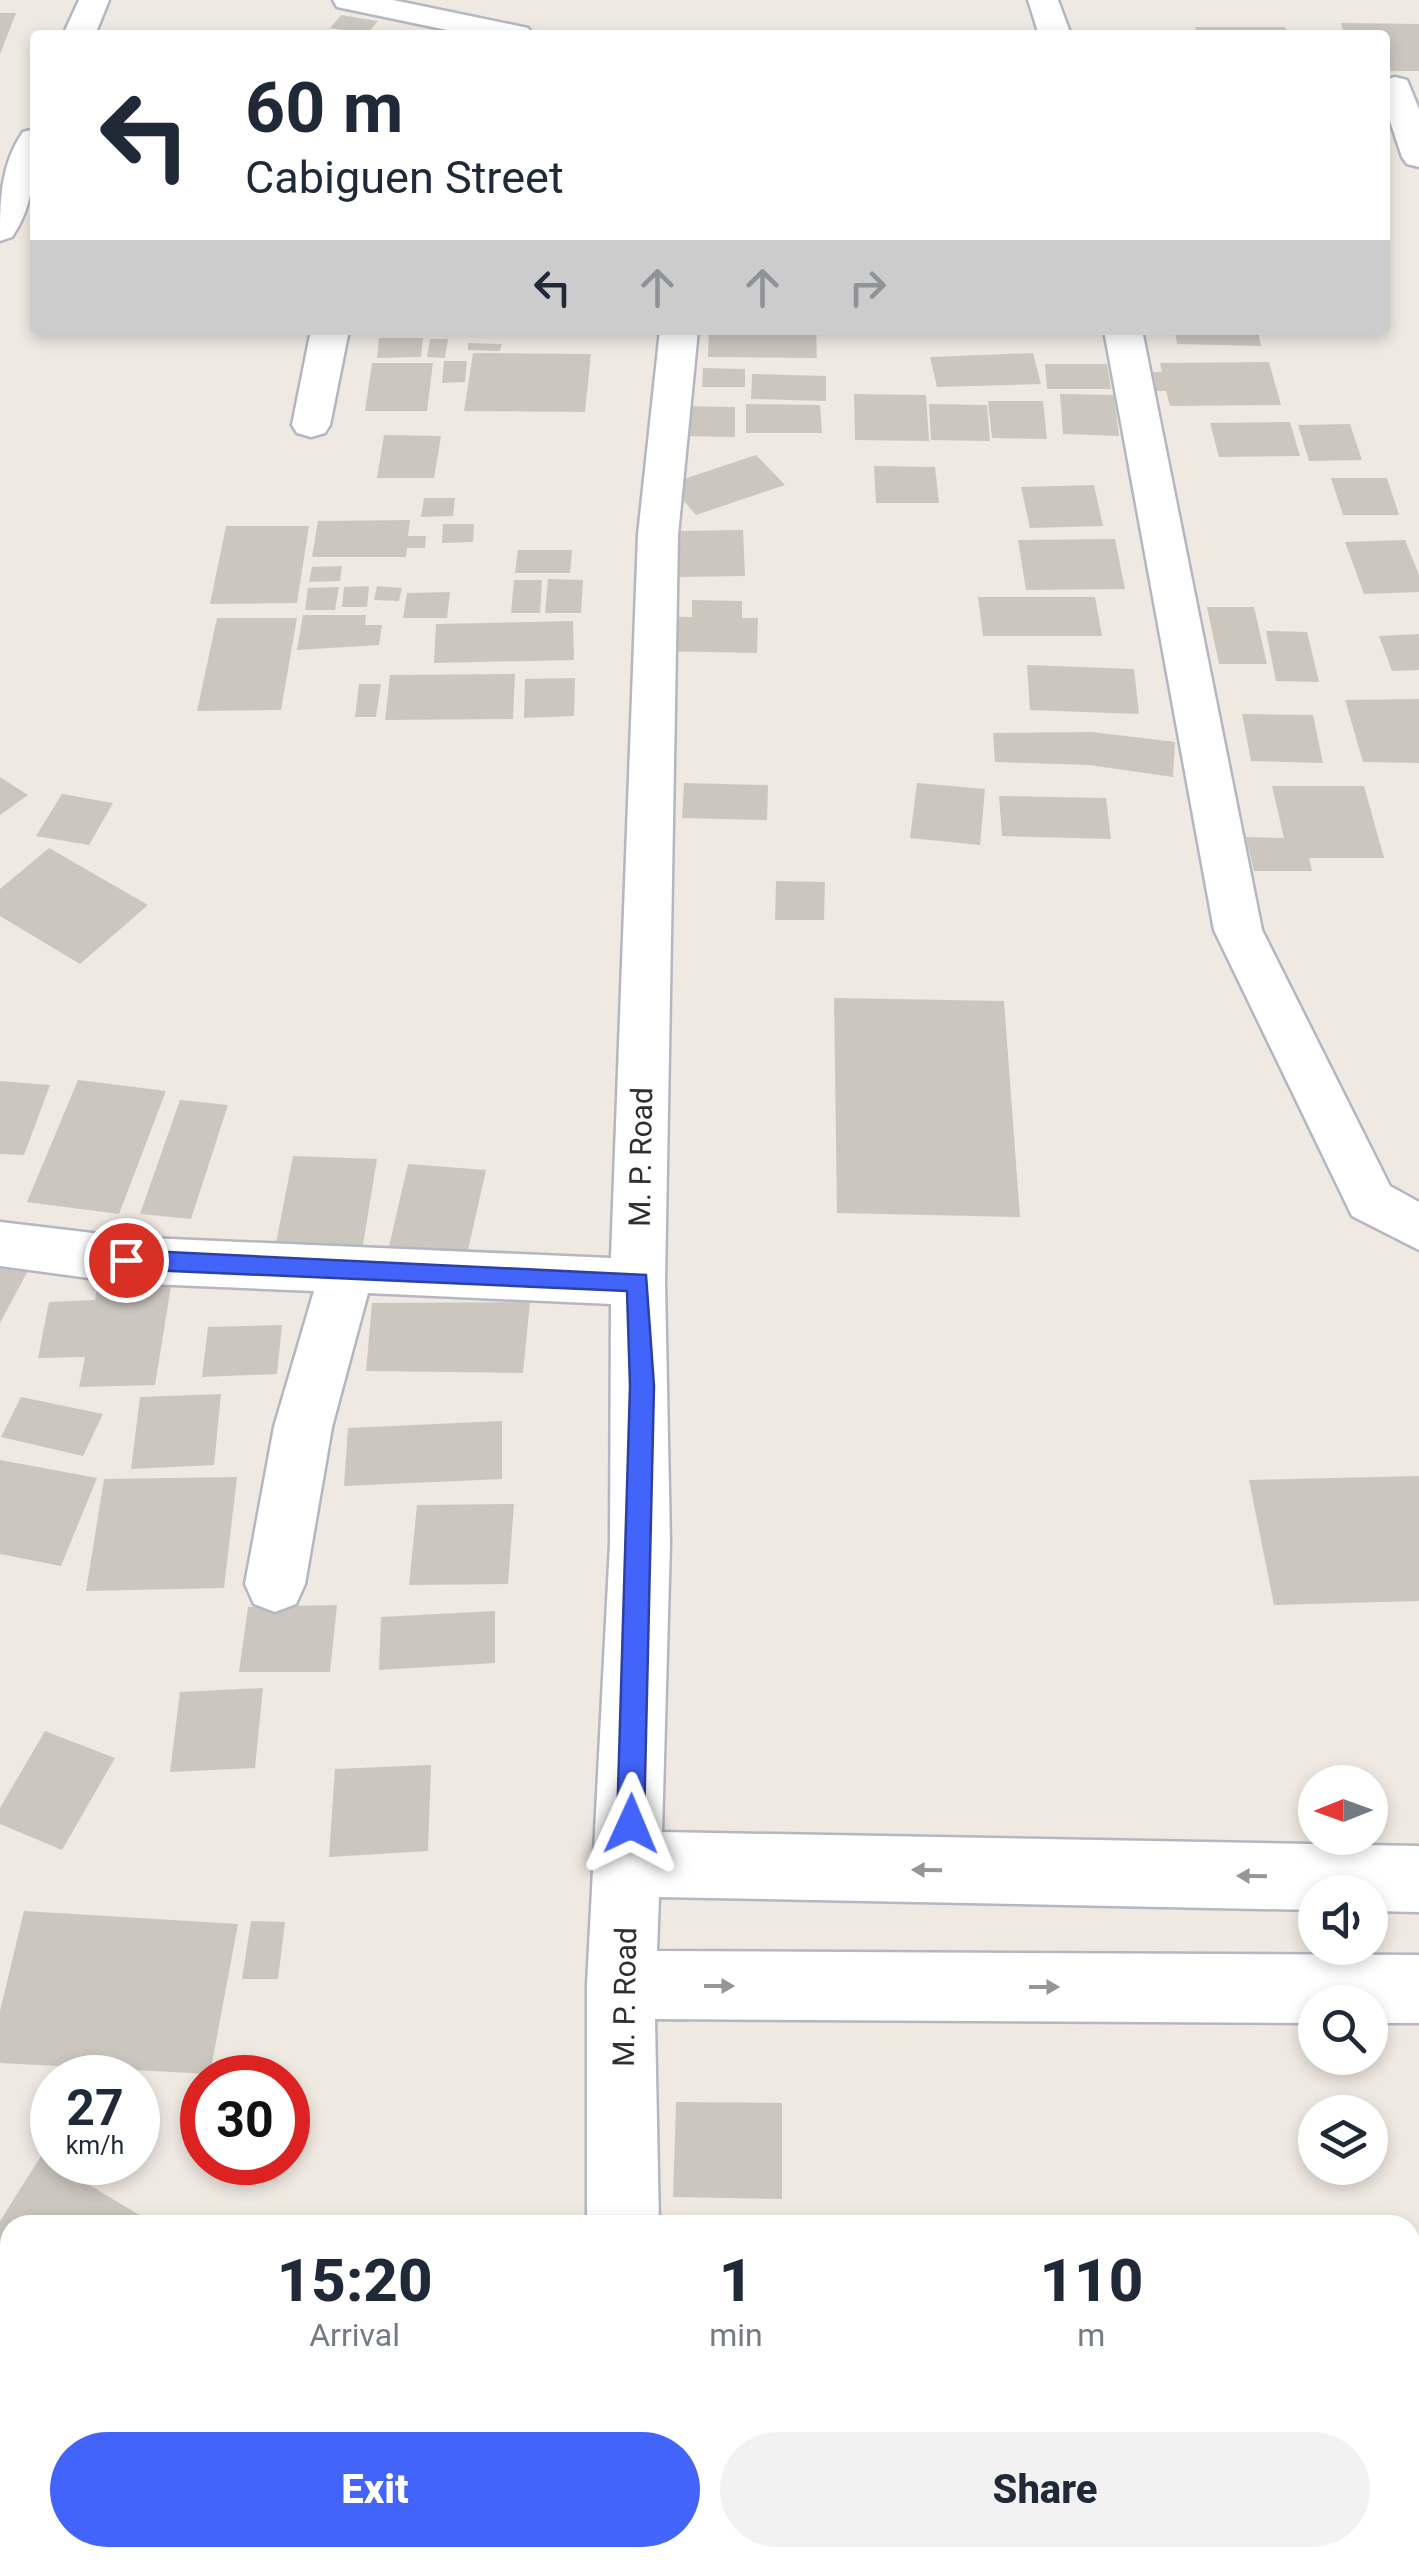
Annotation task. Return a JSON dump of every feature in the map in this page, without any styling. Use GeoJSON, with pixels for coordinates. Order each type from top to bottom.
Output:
{"type":"FeatureCollection","features":[{"type":"Feature","properties":{"kind":"street"},"geometry":{"type":"LineString","coordinates":[[81,30],[94,0]]}},
{"type":"Feature","properties":{"kind":"street"},"geometry":{"type":"LineString","coordinates":[[348,0],[426,26],[471,30]]}},
{"type":"Feature","properties":{"kind":"street"},"geometry":{"type":"LineString","coordinates":[[506,30],[518,0]]}},
{"type":"Feature","properties":{"kind":"street"},"geometry":{"type":"LineString","coordinates":[[1043,0],[1053,30]]}},
{"type":"Feature","properties":{"kind":"street"},"geometry":{"type":"LineString","coordinates":[[1400,87],[1419,157]]}},
{"type":"Feature","properties":{"kind":"street"},"geometry":{"type":"LineString","coordinates":[[0,230],[30,152]]}},
{"type":"Feature","properties":{"kind":"street"},"geometry":{"type":"LineString","coordinates":[[311,425],[329,335]]}},
{"type":"Feature","properties":{"kind":"street","name":"M. P. Road"},"geometry":{"type":"LineString","coordinates":[[622,2215],[621,1985],[630,1864],[642,1386],[638,1282],[658,535],[678,335]]}},
{"type":"Feature","properties":{"kind":"street"},"geometry":{"type":"LineString","coordinates":[[1124,335],[1238,930],[1371,1201],[1419,1228]]}},
{"type":"Feature","properties":{"kind":"street"},"geometry":{"type":"LineString","coordinates":[[0,1244],[126,1260],[638,1282]]}},
{"type":"Feature","properties":{"kind":"street"},"geometry":{"type":"LineString","coordinates":[[275,1584],[303,1428],[347,1270]]}},
{"type":"Feature","properties":{"kind":"street"},"geometry":{"type":"LineString","coordinates":[[630,1864],[1419,1879]]}},
{"type":"Feature","properties":{"kind":"street"},"geometry":{"type":"LineString","coordinates":[[621,1985],[1419,1989]]}},
{"type":"Feature","properties":{"kind":"building"},"geometry":{"type":"Polygon","coordinates":[[[0,13],[16,13],[0,54],[0,13]]]}},
{"type":"Feature","properties":{"kind":"building"},"geometry":{"type":"Polygon","coordinates":[[[341,15],[378,21],[370,30],[330,28],[341,15]]]}},
{"type":"Feature","properties":{"kind":"building"},"geometry":{"type":"Polygon","coordinates":[[[1341,23],[1419,24],[1419,71],[1390,71],[1390,30],[1343,30],[1341,23]]]}},
{"type":"Feature","properties":{"kind":"building"},"geometry":{"type":"Polygon","coordinates":[[[1195,27],[1286,30],[1196,30],[1195,27]]]}},
{"type":"Feature","properties":{"kind":"building"},"geometry":{"type":"Polygon","coordinates":[[[709,335],[816,335],[817,358],[708,357],[709,335]]]}},
{"type":"Feature","properties":{"kind":"building"},"geometry":{"type":"Polygon","coordinates":[[[1176,335],[1259,335],[1261,346],[1177,344],[1176,335]]]}},
{"type":"Feature","properties":{"kind":"building"},"geometry":{"type":"Polygon","coordinates":[[[379,338],[423,338],[421,357],[377,358],[379,338]]]}},
{"type":"Feature","properties":{"kind":"building"},"geometry":{"type":"Polygon","coordinates":[[[430,339],[448,339],[445,358],[427,357],[430,339]]]}},
{"type":"Feature","properties":{"kind":"building"},"geometry":{"type":"Polygon","coordinates":[[[468,343],[502,344],[500,351],[468,350],[468,343]]]}},
{"type":"Feature","properties":{"kind":"building"},"geometry":{"type":"Polygon","coordinates":[[[473,353],[591,354],[585,412],[464,411],[473,353]]]}},
{"type":"Feature","properties":{"kind":"building"},"geometry":{"type":"Polygon","coordinates":[[[1033,353],[1041,384],[937,387],[930,357],[1033,353]]]}},
{"type":"Feature","properties":{"kind":"building"},"geometry":{"type":"Polygon","coordinates":[[[444,361],[467,361],[465,382],[442,383],[444,361]]]}},
{"type":"Feature","properties":{"kind":"building"},"geometry":{"type":"Polygon","coordinates":[[[1269,362],[1281,405],[1170,406],[1166,391],[1146,391],[1142,372],[1162,372],[1160,363],[1269,362]]]}},
{"type":"Feature","properties":{"kind":"building"},"geometry":{"type":"Polygon","coordinates":[[[372,363],[433,363],[427,411],[365,411],[372,363]]]}},
{"type":"Feature","properties":{"kind":"building"},"geometry":{"type":"Polygon","coordinates":[[[1045,364],[1107,364],[1111,389],[1047,389],[1045,364]]]}},
{"type":"Feature","properties":{"kind":"building"},"geometry":{"type":"Polygon","coordinates":[[[703,368],[745,369],[745,387],[702,387],[703,368]]]}},
{"type":"Feature","properties":{"kind":"building"},"geometry":{"type":"Polygon","coordinates":[[[752,374],[826,376],[826,401],[751,399],[752,374]]]}},
{"type":"Feature","properties":{"kind":"building"},"geometry":{"type":"Polygon","coordinates":[[[854,394],[926,395],[929,441],[855,440],[854,394]]]}},
{"type":"Feature","properties":{"kind":"building"},"geometry":{"type":"Polygon","coordinates":[[[1060,394],[1114,395],[1119,436],[1063,434],[1060,394]]]}},
{"type":"Feature","properties":{"kind":"building"},"geometry":{"type":"Polygon","coordinates":[[[988,401],[1043,401],[1047,439],[992,438],[988,401]]]}},
{"type":"Feature","properties":{"kind":"building"},"geometry":{"type":"Polygon","coordinates":[[[746,404],[820,405],[822,433],[746,433],[746,404]]]}},
{"type":"Feature","properties":{"kind":"building"},"geometry":{"type":"Polygon","coordinates":[[[929,404],[987,405],[990,441],[931,440],[929,404]]]}},
{"type":"Feature","properties":{"kind":"building"},"geometry":{"type":"Polygon","coordinates":[[[675,406],[735,407],[735,437],[673,436],[675,406]]]}},
{"type":"Feature","properties":{"kind":"building"},"geometry":{"type":"Polygon","coordinates":[[[1290,422],[1300,456],[1219,457],[1210,423],[1290,422]]]}},
{"type":"Feature","properties":{"kind":"building"},"geometry":{"type":"Polygon","coordinates":[[[1350,424],[1362,460],[1309,461],[1298,425],[1350,424]]]}},
{"type":"Feature","properties":{"kind":"building"},"geometry":{"type":"Polygon","coordinates":[[[384,435],[441,436],[434,478],[377,478],[384,435]]]}},
{"type":"Feature","properties":{"kind":"building"},"geometry":{"type":"Polygon","coordinates":[[[756,455],[785,485],[696,515],[669,484],[756,455]]]}},
{"type":"Feature","properties":{"kind":"building"},"geometry":{"type":"Polygon","coordinates":[[[874,466],[935,467],[939,503],[876,503],[874,466]]]}},
{"type":"Feature","properties":{"kind":"building"},"geometry":{"type":"Polygon","coordinates":[[[1331,478],[1387,478],[1399,515],[1343,515],[1331,478]]]}},
{"type":"Feature","properties":{"kind":"building"},"geometry":{"type":"Polygon","coordinates":[[[1094,485],[1103,526],[1030,528],[1021,487],[1094,485]]]}},
{"type":"Feature","properties":{"kind":"building"},"geometry":{"type":"Polygon","coordinates":[[[424,498],[455,498],[453,516],[421,517],[424,498]]]}},
{"type":"Feature","properties":{"kind":"building"},"geometry":{"type":"Polygon","coordinates":[[[410,520],[408,536],[426,536],[425,548],[407,548],[406,557],[312,557],[318,521],[410,520]]]}},
{"type":"Feature","properties":{"kind":"building"},"geometry":{"type":"Polygon","coordinates":[[[443,524],[474,524],[473,542],[442,543],[443,524]]]}},
{"type":"Feature","properties":{"kind":"building"},"geometry":{"type":"Polygon","coordinates":[[[226,526],[309,526],[297,603],[210,604],[226,526]]]}},
{"type":"Feature","properties":{"kind":"building"},"geometry":{"type":"Polygon","coordinates":[[[743,530],[745,576],[677,577],[677,531],[743,530]]]}},
{"type":"Feature","properties":{"kind":"building"},"geometry":{"type":"Polygon","coordinates":[[[1115,539],[1125,589],[1026,590],[1018,540],[1115,539]]]}},
{"type":"Feature","properties":{"kind":"building"},"geometry":{"type":"Polygon","coordinates":[[[1405,540],[1419,575],[1419,592],[1364,594],[1345,542],[1405,540]]]}},
{"type":"Feature","properties":{"kind":"building"},"geometry":{"type":"Polygon","coordinates":[[[518,550],[572,550],[570,573],[515,573],[518,550]]]}},
{"type":"Feature","properties":{"kind":"building"},"geometry":{"type":"Polygon","coordinates":[[[342,566],[340,581],[309,582],[312,567],[342,566]]]}},
{"type":"Feature","properties":{"kind":"building"},"geometry":{"type":"Polygon","coordinates":[[[548,579],[583,580],[581,613],[545,613],[548,579]]]}},
{"type":"Feature","properties":{"kind":"building"},"geometry":{"type":"Polygon","coordinates":[[[514,580],[542,580],[540,613],[511,613],[514,580]]]}},
{"type":"Feature","properties":{"kind":"building"},"geometry":{"type":"Polygon","coordinates":[[[369,586],[367,607],[342,607],[344,587],[369,586]]]}},
{"type":"Feature","properties":{"kind":"building"},"geometry":{"type":"Polygon","coordinates":[[[377,586],[402,588],[399,601],[374,600],[377,586]]]}},
{"type":"Feature","properties":{"kind":"building"},"geometry":{"type":"Polygon","coordinates":[[[339,587],[335,610],[305,610],[308,588],[339,587]]]}},
{"type":"Feature","properties":{"kind":"building"},"geometry":{"type":"Polygon","coordinates":[[[450,592],[447,618],[403,618],[407,593],[450,592]]]}},
{"type":"Feature","properties":{"kind":"building"},"geometry":{"type":"Polygon","coordinates":[[[978,597],[1095,597],[1102,636],[983,636],[978,597]]]}},
{"type":"Feature","properties":{"kind":"building"},"geometry":{"type":"Polygon","coordinates":[[[692,600],[742,601],[742,618],[758,618],[757,653],[658,651],[660,616],[692,617],[692,600]]]}},
{"type":"Feature","properties":{"kind":"building"},"geometry":{"type":"Polygon","coordinates":[[[1207,607],[1254,607],[1267,664],[1219,664],[1207,607]]]}},
{"type":"Feature","properties":{"kind":"building"},"geometry":{"type":"Polygon","coordinates":[[[303,615],[366,615],[365,625],[382,625],[379,645],[297,650],[303,615]]]}},
{"type":"Feature","properties":{"kind":"building"},"geometry":{"type":"Polygon","coordinates":[[[217,618],[297,618],[281,710],[197,711],[217,618]]]}},
{"type":"Feature","properties":{"kind":"building"},"geometry":{"type":"Polygon","coordinates":[[[573,621],[574,660],[434,663],[436,624],[573,621]]]}},
{"type":"Feature","properties":{"kind":"building"},"geometry":{"type":"Polygon","coordinates":[[[1266,631],[1307,632],[1319,682],[1276,681],[1266,631]]]}},
{"type":"Feature","properties":{"kind":"building"},"geometry":{"type":"Polygon","coordinates":[[[1419,634],[1419,670],[1392,671],[1379,636],[1419,634]]]}},
{"type":"Feature","properties":{"kind":"building"},"geometry":{"type":"Polygon","coordinates":[[[1027,665],[1134,669],[1139,714],[1030,710],[1027,665]]]}},
{"type":"Feature","properties":{"kind":"building"},"geometry":{"type":"Polygon","coordinates":[[[515,674],[513,719],[385,720],[390,675],[515,674]]]}},
{"type":"Feature","properties":{"kind":"building"},"geometry":{"type":"Polygon","coordinates":[[[575,678],[574,716],[524,718],[525,679],[575,678]]]}},
{"type":"Feature","properties":{"kind":"building"},"geometry":{"type":"Polygon","coordinates":[[[359,684],[381,684],[376,717],[355,717],[359,684]]]}},
{"type":"Feature","properties":{"kind":"building"},"geometry":{"type":"Polygon","coordinates":[[[1419,699],[1419,763],[1363,762],[1345,700],[1419,699]]]}},
{"type":"Feature","properties":{"kind":"building"},"geometry":{"type":"Polygon","coordinates":[[[1242,714],[1313,715],[1323,763],[1251,761],[1242,714]]]}},
{"type":"Feature","properties":{"kind":"building"},"geometry":{"type":"Polygon","coordinates":[[[1092,732],[1175,742],[1173,777],[1089,765],[995,762],[993,733],[1092,732]]]}},
{"type":"Feature","properties":{"kind":"building"},"geometry":{"type":"Polygon","coordinates":[[[0,777],[28,795],[0,815],[0,777]]]}},
{"type":"Feature","properties":{"kind":"building"},"geometry":{"type":"Polygon","coordinates":[[[684,783],[768,785],[767,820],[682,818],[684,783]]]}},
{"type":"Feature","properties":{"kind":"building"},"geometry":{"type":"Polygon","coordinates":[[[917,783],[985,789],[980,845],[910,838],[917,783]]]}},
{"type":"Feature","properties":{"kind":"building"},"geometry":{"type":"Polygon","coordinates":[[[1272,786],[1364,786],[1384,858],[1309,858],[1312,871],[1254,871],[1246,837],[1284,838],[1272,786]]]}},
{"type":"Feature","properties":{"kind":"building"},"geometry":{"type":"Polygon","coordinates":[[[62,794],[113,803],[89,845],[36,836],[62,794]]]}},
{"type":"Feature","properties":{"kind":"building"},"geometry":{"type":"Polygon","coordinates":[[[999,796],[1106,798],[1111,839],[1002,836],[999,796]]]}},
{"type":"Feature","properties":{"kind":"building"},"geometry":{"type":"Polygon","coordinates":[[[49,848],[148,905],[80,964],[0,916],[0,889],[49,848]]]}},
{"type":"Feature","properties":{"kind":"building"},"geometry":{"type":"Polygon","coordinates":[[[776,881],[825,882],[824,920],[775,920],[776,881]]]}},
{"type":"Feature","properties":{"kind":"building"},"geometry":{"type":"Polygon","coordinates":[[[834,998],[1004,1001],[1020,1217],[837,1213],[834,998]]]}},
{"type":"Feature","properties":{"kind":"building"},"geometry":{"type":"Polygon","coordinates":[[[78,1080],[166,1091],[119,1214],[27,1202],[78,1080]]]}},
{"type":"Feature","properties":{"kind":"building"},"geometry":{"type":"Polygon","coordinates":[[[0,1081],[50,1085],[24,1155],[0,1154],[0,1081]]]}},
{"type":"Feature","properties":{"kind":"building"},"geometry":{"type":"Polygon","coordinates":[[[180,1100],[228,1105],[191,1219],[140,1214],[180,1100]]]}},
{"type":"Feature","properties":{"kind":"building"},"geometry":{"type":"Polygon","coordinates":[[[293,1156],[377,1159],[362,1251],[275,1248],[293,1156]]]}},
{"type":"Feature","properties":{"kind":"building"},"geometry":{"type":"Polygon","coordinates":[[[408,1164],[486,1170],[466,1259],[388,1251],[408,1164]]]}},
{"type":"Feature","properties":{"kind":"building"},"geometry":{"type":"Polygon","coordinates":[[[0,1256],[32,1263],[0,1323],[0,1256]]]}},
{"type":"Feature","properties":{"kind":"building"},"geometry":{"type":"Polygon","coordinates":[[[172,1280],[155,1385],[79,1387],[85,1357],[38,1358],[49,1302],[95,1300],[98,1281],[172,1280]]]}},
{"type":"Feature","properties":{"kind":"building"},"geometry":{"type":"Polygon","coordinates":[[[530,1302],[523,1373],[366,1371],[372,1303],[530,1302]]]}},
{"type":"Feature","properties":{"kind":"building"},"geometry":{"type":"Polygon","coordinates":[[[282,1325],[277,1374],[202,1377],[208,1327],[282,1325]]]}},
{"type":"Feature","properties":{"kind":"building"},"geometry":{"type":"Polygon","coordinates":[[[221,1394],[214,1465],[131,1469],[140,1397],[221,1394]]]}},
{"type":"Feature","properties":{"kind":"building"},"geometry":{"type":"Polygon","coordinates":[[[21,1397],[103,1414],[83,1456],[1,1437],[21,1397]]]}},
{"type":"Feature","properties":{"kind":"building"},"geometry":{"type":"Polygon","coordinates":[[[502,1421],[502,1479],[344,1486],[348,1428],[502,1421]]]}},
{"type":"Feature","properties":{"kind":"building"},"geometry":{"type":"Polygon","coordinates":[[[0,1460],[97,1478],[61,1566],[0,1554],[0,1460]]]}},
{"type":"Feature","properties":{"kind":"building"},"geometry":{"type":"Polygon","coordinates":[[[1419,1476],[1419,1601],[1274,1605],[1249,1480],[1419,1476]]]}},
{"type":"Feature","properties":{"kind":"building"},"geometry":{"type":"Polygon","coordinates":[[[237,1477],[224,1588],[86,1591],[104,1479],[237,1477]]]}},
{"type":"Feature","properties":{"kind":"building"},"geometry":{"type":"Polygon","coordinates":[[[514,1504],[508,1584],[409,1585],[417,1505],[514,1504]]]}},
{"type":"Feature","properties":{"kind":"building"},"geometry":{"type":"Polygon","coordinates":[[[337,1605],[330,1672],[239,1672],[248,1607],[337,1605]]]}},
{"type":"Feature","properties":{"kind":"building"},"geometry":{"type":"Polygon","coordinates":[[[495,1611],[495,1663],[379,1670],[381,1617],[495,1611]]]}},
{"type":"Feature","properties":{"kind":"building"},"geometry":{"type":"Polygon","coordinates":[[[263,1688],[255,1768],[170,1772],[180,1692],[263,1688]]]}},
{"type":"Feature","properties":{"kind":"building"},"geometry":{"type":"Polygon","coordinates":[[[45,1731],[115,1758],[62,1850],[0,1824],[0,1808],[45,1731]]]}},
{"type":"Feature","properties":{"kind":"building"},"geometry":{"type":"Polygon","coordinates":[[[431,1765],[428,1851],[329,1857],[335,1769],[431,1765]]]}},
{"type":"Feature","properties":{"kind":"building"},"geometry":{"type":"Polygon","coordinates":[[[24,1911],[238,1924],[214,2055],[180,2055],[180,2072],[160,2071],[160,2055],[30,2055],[30,2065],[0,2063],[0,2011],[24,1911]]]}},
{"type":"Feature","properties":{"kind":"building"},"geometry":{"type":"Polygon","coordinates":[[[251,1921],[285,1922],[278,1979],[242,1979],[251,1921]]]}},
{"type":"Feature","properties":{"kind":"building"},"geometry":{"type":"Polygon","coordinates":[[[676,2102],[782,2103],[782,2199],[673,2197],[676,2102]]]}},
{"type":"Feature","properties":{"kind":"building"},"geometry":{"type":"Polygon","coordinates":[[[30,2173],[30,2185],[89,2185],[139,2215],[4,2215],[30,2173]]]}},
{"type":"Feature","properties":{"kind":"route"},"geometry":{"type":"LineString","coordinates":[[126,1260],[638,1282],[642,1386],[631,1824]]}}]}
